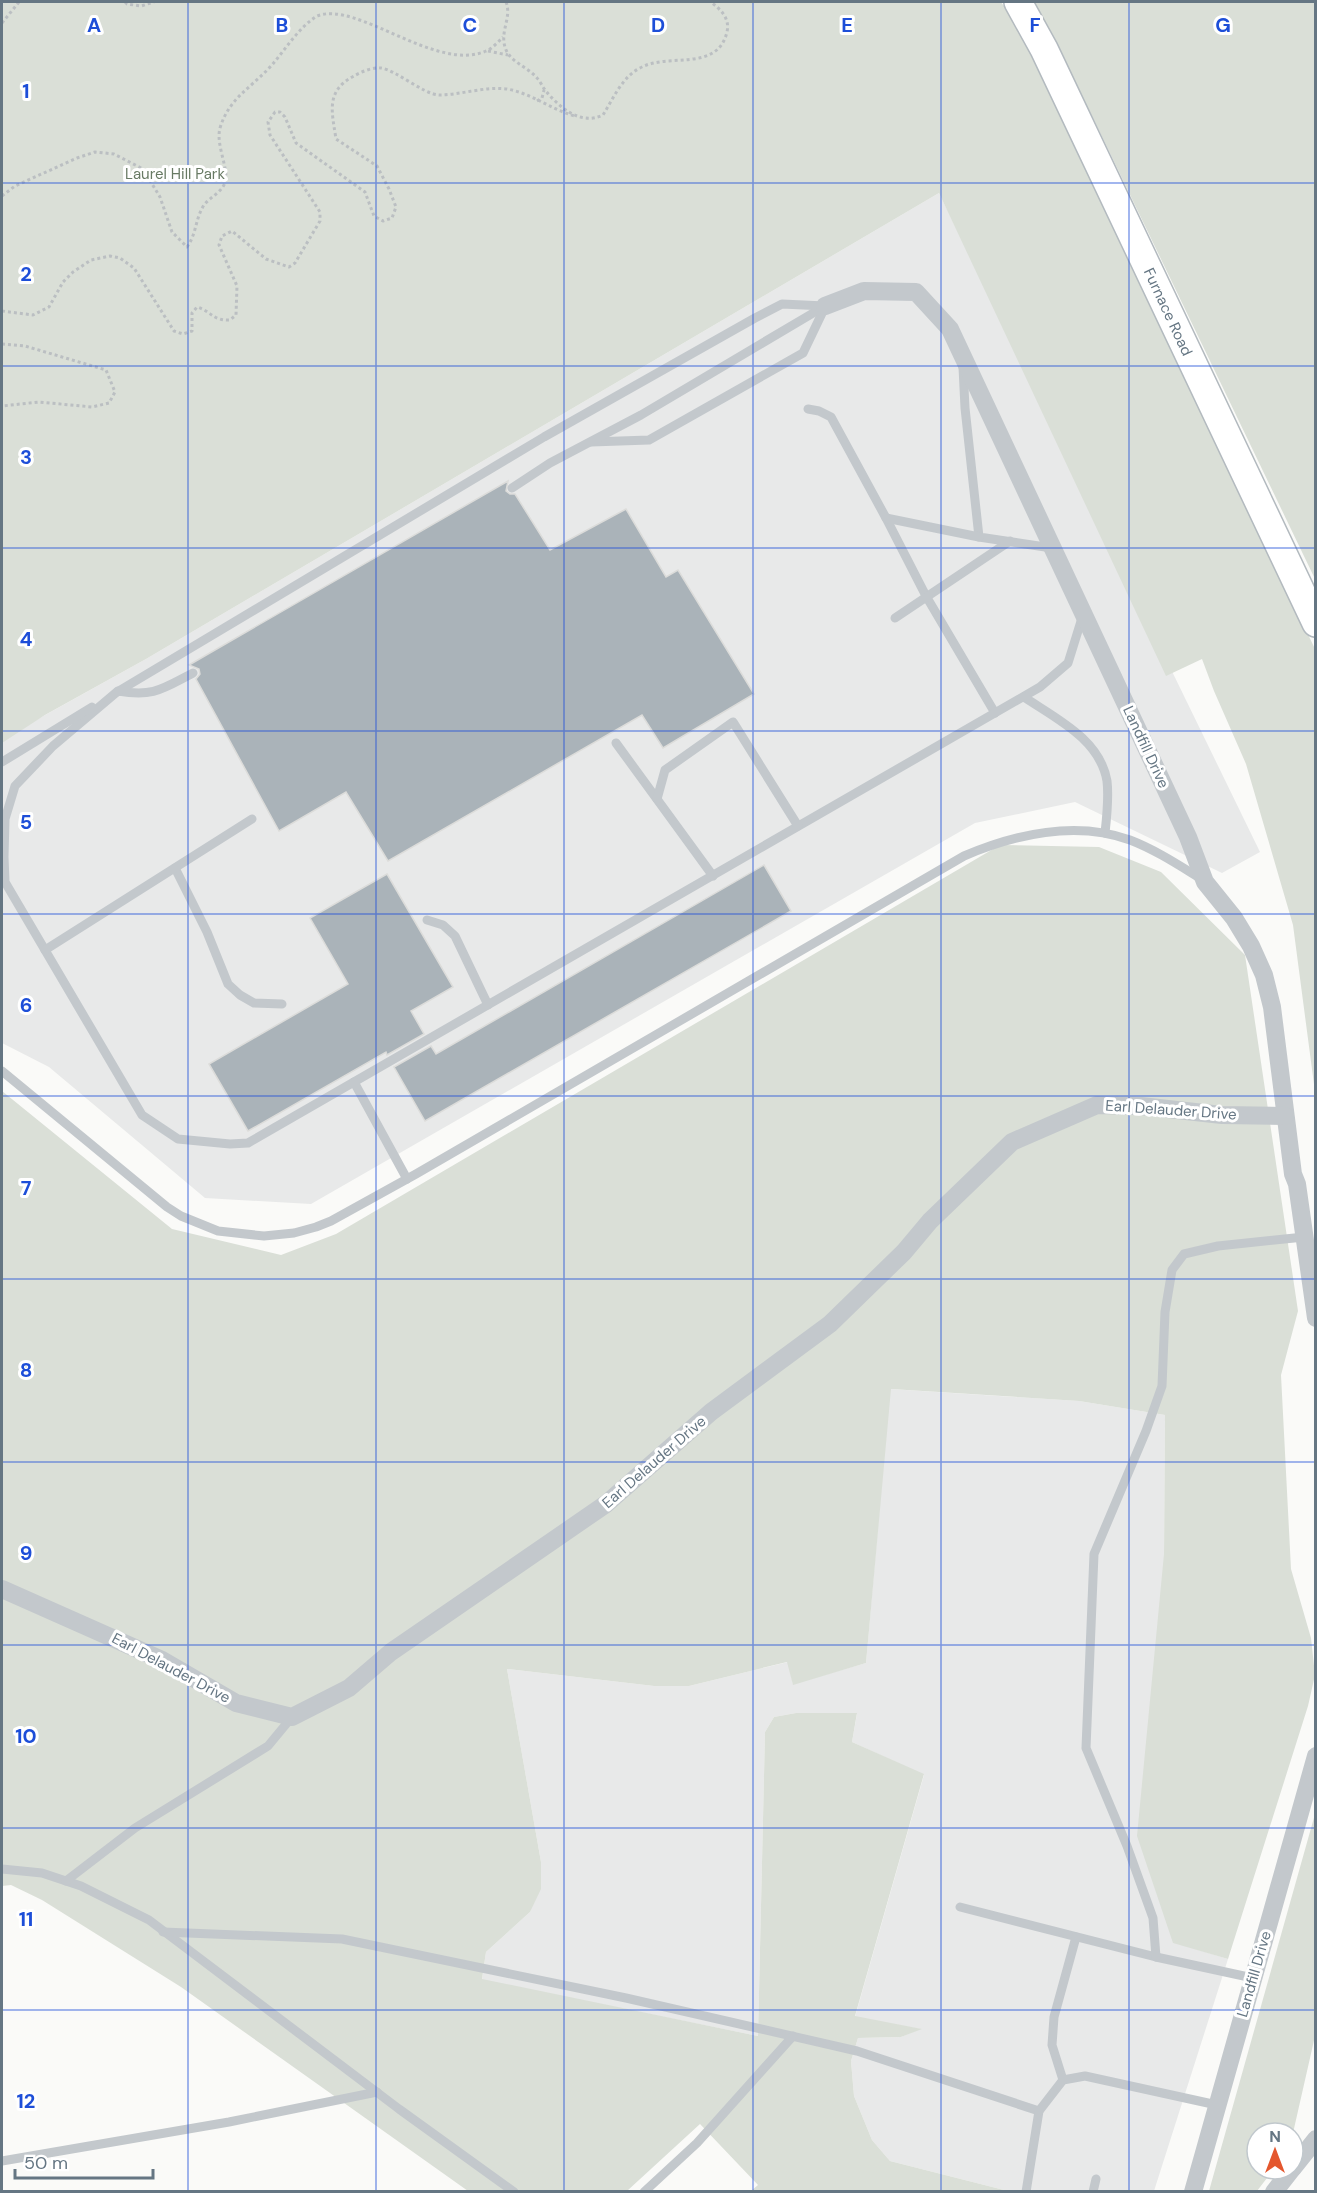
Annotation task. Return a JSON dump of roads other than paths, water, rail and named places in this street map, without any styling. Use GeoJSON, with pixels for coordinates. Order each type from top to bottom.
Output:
{"type":"FeatureCollection","features":[{"type":"Feature","properties":{"kind":"main road","name":"Furnace Road"},"geometry":{"type":"LineString","coordinates":[[1018,2],[1054,70],[1316,623]]}},
{"type":"Feature","properties":{"kind":"street","name":"Landfill Drive"},"geometry":{"type":"LineString","coordinates":[[825,306],[864,291],[916,292],[950,329],[1188,837],[1205,882],[1234,918],[1251,946],[1264,975],[1272,1007],[1316,1318]]}},
{"type":"Feature","properties":{"kind":"street","name":"Earl Delauder Drive"},"geometry":{"type":"LineString","coordinates":[[2,1589],[162,1660],[236,1703],[292,1717],[349,1688],[391,1652],[606,1504],[711,1412],[830,1324],[904,1252],[930,1221],[1012,1142],[1097,1105],[1141,1106],[1222,1115],[1286,1116]]}},
{"type":"Feature","properties":{"kind":"street","name":"Landfill Drive"},"geometry":{"type":"LineString","coordinates":[[1193,2192],[1316,1756]]}},
{"type":"Feature","properties":{"kind":"street"},"geometry":{"type":"LineString","coordinates":[[1305,2153],[1316,2139]]}},
{"type":"Feature","properties":{"kind":"lane"},"geometry":{"type":"LineString","coordinates":[[2,762],[544,437],[754,318],[782,304],[825,306]]}},
{"type":"Feature","properties":{"kind":"lane"},"geometry":{"type":"LineString","coordinates":[[588,443],[649,440],[803,353],[825,306]]}},
{"type":"Feature","properties":{"kind":"lane"},"geometry":{"type":"LineString","coordinates":[[512,488],[825,306]]}},
{"type":"Feature","properties":{"kind":"lane"},"geometry":{"type":"LineString","coordinates":[[963,356],[965,408],[979,537]]}},
{"type":"Feature","properties":{"kind":"lane"},"geometry":{"type":"LineString","coordinates":[[808,409],[831,417],[926,596],[995,713]]}},
{"type":"Feature","properties":{"kind":"lane"},"geometry":{"type":"LineString","coordinates":[[886,518],[979,537],[1054,548]]}},
{"type":"Feature","properties":{"kind":"lane"},"geometry":{"type":"LineString","coordinates":[[895,618],[1010,542]]}},
{"type":"Feature","properties":{"kind":"lane"},"geometry":{"type":"LineString","coordinates":[[118,691],[53,746],[15,786],[5,819],[3,880],[142,1115],[178,1138],[230,1144],[248,1143],[1040,687],[1068,663],[1084,613]]}},
{"type":"Feature","properties":{"kind":"lane"},"geometry":{"type":"LineString","coordinates":[[118,691],[140,695],[156,693],[193,673]]}},
{"type":"Feature","properties":{"kind":"lane"},"geometry":{"type":"LineString","coordinates":[[1024,697],[1075,731],[1095,752],[1106,779],[1108,797],[1105,833]]}},
{"type":"Feature","properties":{"kind":"lane"},"geometry":{"type":"LineString","coordinates":[[657,799],[665,770],[733,722],[798,826]]}},
{"type":"Feature","properties":{"kind":"lane"},"geometry":{"type":"LineString","coordinates":[[616,743],[713,876]]}},
{"type":"Feature","properties":{"kind":"lane"},"geometry":{"type":"LineString","coordinates":[[45,950],[252,819]]}},
{"type":"Feature","properties":{"kind":"lane"},"geometry":{"type":"LineString","coordinates":[[2,1071],[167,1207],[181,1216],[218,1231],[264,1236],[294,1233],[331,1221],[407,1179],[964,856],[1016,837],[1051,831],[1105,833],[1140,845],[1205,882]]}},
{"type":"Feature","properties":{"kind":"lane"},"geometry":{"type":"LineString","coordinates":[[175,868],[207,932],[228,984],[240,995],[254,1003],[282,1004]]}},
{"type":"Feature","properties":{"kind":"lane"},"geometry":{"type":"LineString","coordinates":[[427,920],[443,925],[455,936],[488,1005]]}},
{"type":"Feature","properties":{"kind":"lane"},"geometry":{"type":"LineString","coordinates":[[354,1082],[407,1179]]}},
{"type":"Feature","properties":{"kind":"lane"},"geometry":{"type":"LineString","coordinates":[[1156,1957],[1153,1918],[1127,1846],[1086,1748],[1094,1554],[1146,1431],[1161,1386],[1165,1312],[1172,1270],[1184,1254],[1218,1246],[1304,1237]]}},
{"type":"Feature","properties":{"kind":"lane"},"geometry":{"type":"LineString","coordinates":[[66,1881],[135,1828],[268,1746],[292,1717]]}},
{"type":"Feature","properties":{"kind":"lane"},"geometry":{"type":"LineString","coordinates":[[2,1869],[42,1874],[81,1886],[149,1920],[514,2192]]}},
{"type":"Feature","properties":{"kind":"lane"},"geometry":{"type":"LineString","coordinates":[[960,1907],[1156,1957],[1253,1978]]}},
{"type":"Feature","properties":{"kind":"lane"},"geometry":{"type":"LineString","coordinates":[[163,1932],[342,1939],[626,1998],[857,2051],[1039,2111]]}},
{"type":"Feature","properties":{"kind":"lane"},"geometry":{"type":"LineString","coordinates":[[1063,2080],[1052,2045],[1054,2017],[1076,1937]]}},
{"type":"Feature","properties":{"kind":"lane"},"geometry":{"type":"LineString","coordinates":[[644,2192],[697,2143],[793,2036]]}},
{"type":"Feature","properties":{"kind":"lane"},"geometry":{"type":"LineString","coordinates":[[1026,2192],[1039,2111],[1063,2080],[1085,2076],[1217,2105]]}},
{"type":"Feature","properties":{"kind":"lane"},"geometry":{"type":"LineString","coordinates":[[2,2161],[229,2122],[377,2092]]}},
{"type":"Feature","properties":{"kind":"lane"},"geometry":{"type":"LineString","coordinates":[[1093,2192],[1096,2179]]}},
{"type":"Feature","properties":{"kind":"park label","name":"Laurel Hill Park"},"geometry":{"type":"Point","coordinates":[175,174]}}]}
